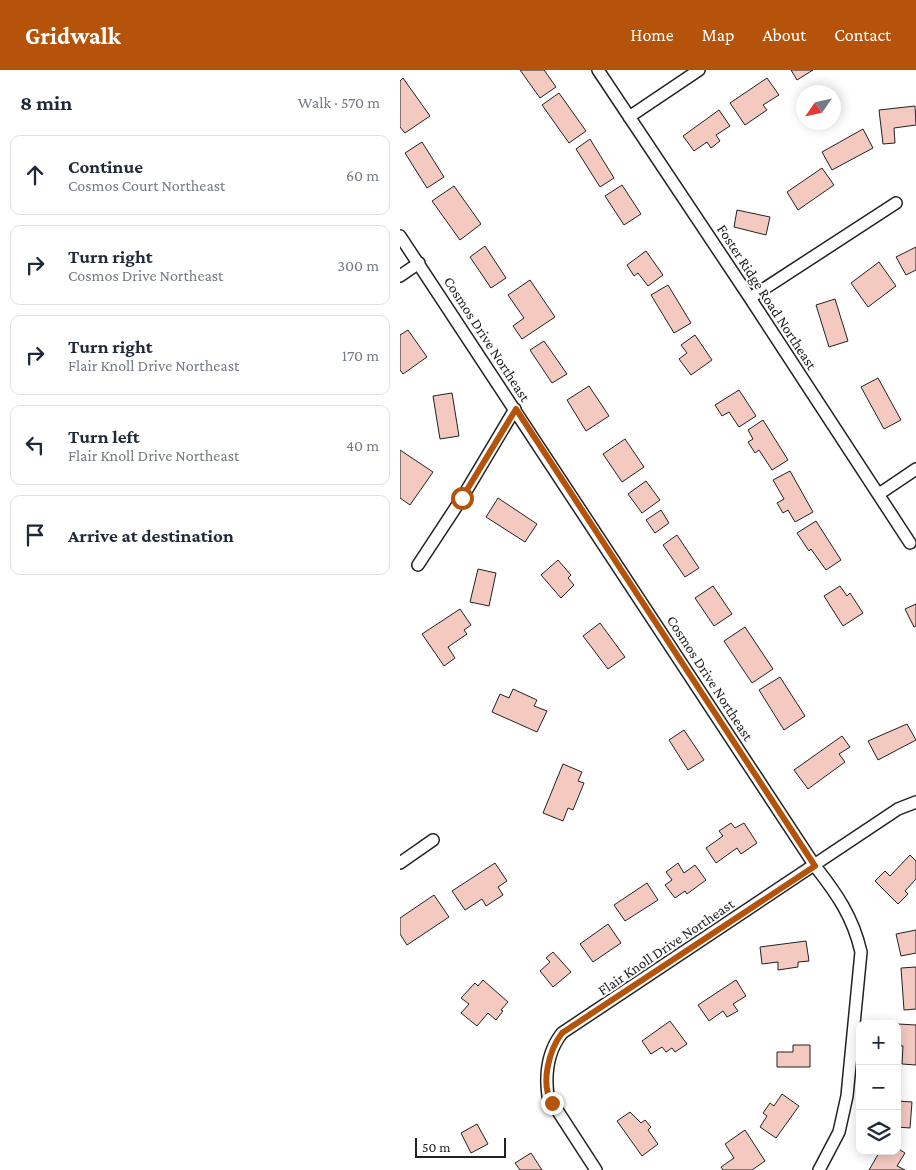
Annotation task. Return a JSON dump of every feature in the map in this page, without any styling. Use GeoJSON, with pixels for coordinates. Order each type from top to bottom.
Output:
{"type":"FeatureCollection","features":[{"type":"Feature","properties":{"kind":"street","name":"Foster Ridge Road Northeast"},"geometry":{"type":"LineString","coordinates":[[598,70],[910,543]]}},
{"type":"Feature","properties":{"kind":"street"},"geometry":{"type":"LineString","coordinates":[[629,116],[700,70]]}},
{"type":"Feature","properties":{"kind":"street"},"geometry":{"type":"LineString","coordinates":[[750,298],[896,203]]}},
{"type":"Feature","properties":{"kind":"street","name":"Cosmos Drive Northeast"},"geometry":{"type":"LineString","coordinates":[[400,236],[516,409],[815,866],[837,894],[857,932],[861,952],[847,1096],[840,1132],[819,1170]]}},
{"type":"Feature","properties":{"kind":"street"},"geometry":{"type":"LineString","coordinates":[[400,276],[419,263]]}},
{"type":"Feature","properties":{"kind":"street"},"geometry":{"type":"LineString","coordinates":[[418,565],[462,498],[516,409]]}},
{"type":"Feature","properties":{"kind":"street"},"geometry":{"type":"LineString","coordinates":[[879,494],[916,469]]}},
{"type":"Feature","properties":{"kind":"street","name":"Flair Knoll Drive Northeast"},"geometry":{"type":"LineString","coordinates":[[596,1170],[548,1096],[546,1082],[550,1054],[555,1042],[562,1033],[815,866],[898,808],[916,802]]}},
{"type":"Feature","properties":{"kind":"street"},"geometry":{"type":"LineString","coordinates":[[400,863],[433,840]]}},
{"type":"Feature","properties":{"kind":"building"},"geometry":{"type":"Polygon","coordinates":[[[520,70],[544,70],[556,87],[540,98],[520,70]]]}},
{"type":"Feature","properties":{"kind":"building"},"geometry":{"type":"Polygon","coordinates":[[[791,70],[813,70],[797,80],[791,70]]]}},
{"type":"Feature","properties":{"kind":"building"},"geometry":{"type":"Polygon","coordinates":[[[403,78],[430,116],[405,133],[400,127],[400,81],[403,78]]]}},
{"type":"Feature","properties":{"kind":"building"},"geometry":{"type":"Polygon","coordinates":[[[767,78],[779,95],[763,105],[767,110],[745,125],[730,103],[767,78]]]}},
{"type":"Feature","properties":{"kind":"building"},"geometry":{"type":"Polygon","coordinates":[[[559,93],[586,131],[569,143],[542,105],[559,93]]]}},
{"type":"Feature","properties":{"kind":"building"},"geometry":{"type":"Polygon","coordinates":[[[915,106],[916,125],[894,128],[895,143],[883,144],[879,110],[915,106]]]}},
{"type":"Feature","properties":{"kind":"building"},"geometry":{"type":"Polygon","coordinates":[[[719,110],[730,126],[716,135],[720,141],[711,148],[707,142],[694,151],[683,136],[719,110]]]}},
{"type":"Feature","properties":{"kind":"building"},"geometry":{"type":"Polygon","coordinates":[[[863,129],[873,148],[832,170],[822,152],[863,129]]]}},
{"type":"Feature","properties":{"kind":"building"},"geometry":{"type":"Polygon","coordinates":[[[590,139],[614,178],[600,187],[576,149],[590,139]]]}},
{"type":"Feature","properties":{"kind":"building"},"geometry":{"type":"Polygon","coordinates":[[[422,142],[444,177],[427,188],[405,153],[422,142]]]}},
{"type":"Feature","properties":{"kind":"building"},"geometry":{"type":"Polygon","coordinates":[[[822,168],[834,185],[798,210],[787,192],[822,168]]]}},
{"type":"Feature","properties":{"kind":"building"},"geometry":{"type":"Polygon","coordinates":[[[622,185],[641,214],[624,225],[605,196],[622,185]]]}},
{"type":"Feature","properties":{"kind":"building"},"geometry":{"type":"Polygon","coordinates":[[[454,186],[481,224],[460,240],[432,201],[454,186]]]}},
{"type":"Feature","properties":{"kind":"building"},"geometry":{"type":"Polygon","coordinates":[[[737,210],[770,217],[766,235],[734,227],[737,210]]]}},
{"type":"Feature","properties":{"kind":"building"},"geometry":{"type":"Polygon","coordinates":[[[485,246],[506,278],[491,288],[470,257],[485,246]]]}},
{"type":"Feature","properties":{"kind":"building"},"geometry":{"type":"Polygon","coordinates":[[[916,247],[916,270],[906,275],[896,257],[916,247]]]}},
{"type":"Feature","properties":{"kind":"building"},"geometry":{"type":"Polygon","coordinates":[[[646,251],[663,275],[648,286],[638,273],[634,276],[627,265],[646,251]]]}},
{"type":"Feature","properties":{"kind":"building"},"geometry":{"type":"Polygon","coordinates":[[[879,262],[896,286],[868,307],[851,283],[879,262]]]}},
{"type":"Feature","properties":{"kind":"building"},"geometry":{"type":"Polygon","coordinates":[[[530,280],[555,317],[522,339],[513,326],[524,318],[508,295],[530,280]]]}},
{"type":"Feature","properties":{"kind":"building"},"geometry":{"type":"Polygon","coordinates":[[[668,285],[691,323],[674,333],[651,295],[668,285]]]}},
{"type":"Feature","properties":{"kind":"building"},"geometry":{"type":"Polygon","coordinates":[[[835,299],[848,341],[829,347],[816,305],[835,299]]]}},
{"type":"Feature","properties":{"kind":"building"},"geometry":{"type":"Polygon","coordinates":[[[408,330],[427,357],[403,374],[400,370],[400,335],[408,330]]]}},
{"type":"Feature","properties":{"kind":"building"},"geometry":{"type":"Polygon","coordinates":[[[695,335],[712,360],[691,375],[679,359],[687,353],[681,345],[695,335]]]}},
{"type":"Feature","properties":{"kind":"building"},"geometry":{"type":"Polygon","coordinates":[[[544,341],[567,374],[552,383],[530,350],[544,341]]]}},
{"type":"Feature","properties":{"kind":"building"},"geometry":{"type":"Polygon","coordinates":[[[878,378],[901,420],[884,429],[861,387],[878,378]]]}},
{"type":"Feature","properties":{"kind":"building"},"geometry":{"type":"Polygon","coordinates":[[[589,386],[609,416],[586,431],[567,400],[589,386]]]}},
{"type":"Feature","properties":{"kind":"building"},"geometry":{"type":"Polygon","coordinates":[[[739,390],[756,416],[739,427],[729,412],[722,416],[715,405],[739,390]]]}},
{"type":"Feature","properties":{"kind":"building"},"geometry":{"type":"Polygon","coordinates":[[[452,393],[459,436],[440,439],[433,396],[452,393]]]}},
{"type":"Feature","properties":{"kind":"building"},"geometry":{"type":"Polygon","coordinates":[[[763,420],[788,460],[772,470],[759,450],[755,453],[748,442],[753,439],[748,430],[763,420]]]}},
{"type":"Feature","properties":{"kind":"building"},"geometry":{"type":"Polygon","coordinates":[[[625,439],[644,467],[622,482],[603,454],[625,439]]]}},
{"type":"Feature","properties":{"kind":"building"},"geometry":{"type":"Polygon","coordinates":[[[400,450],[433,472],[410,505],[400,498],[400,450]]]}},
{"type":"Feature","properties":{"kind":"building"},"geometry":{"type":"Polygon","coordinates":[[[790,471],[813,512],[795,522],[788,510],[783,513],[777,503],[784,499],[773,480],[790,471]]]}},
{"type":"Feature","properties":{"kind":"building"},"geometry":{"type":"Polygon","coordinates":[[[646,481],[660,500],[642,513],[628,494],[646,481]]]}},
{"type":"Feature","properties":{"kind":"building"},"geometry":{"type":"Polygon","coordinates":[[[498,498],[537,524],[525,542],[486,517],[498,498]]]}},
{"type":"Feature","properties":{"kind":"building"},"geometry":{"type":"Polygon","coordinates":[[[661,510],[669,523],[655,533],[646,520],[661,510]]]}},
{"type":"Feature","properties":{"kind":"building"},"geometry":{"type":"Polygon","coordinates":[[[816,521],[841,560],[826,570],[811,549],[809,551],[797,533],[816,521]]]}},
{"type":"Feature","properties":{"kind":"building"},"geometry":{"type":"Polygon","coordinates":[[[677,535],[699,568],[685,577],[663,545],[677,535]]]}},
{"type":"Feature","properties":{"kind":"building"},"geometry":{"type":"Polygon","coordinates":[[[558,560],[571,575],[568,578],[574,585],[561,598],[541,575],[558,560]]]}},
{"type":"Feature","properties":{"kind":"building"},"geometry":{"type":"Polygon","coordinates":[[[478,569],[496,573],[489,606],[470,602],[478,569]]]}},
{"type":"Feature","properties":{"kind":"building"},"geometry":{"type":"Polygon","coordinates":[[[713,586],[732,614],[714,626],[695,598],[713,586]]]}},
{"type":"Feature","properties":{"kind":"building"},"geometry":{"type":"Polygon","coordinates":[[[840,586],[847,596],[850,593],[863,613],[843,626],[824,596],[840,586]]]}},
{"type":"Feature","properties":{"kind":"building"},"geometry":{"type":"Polygon","coordinates":[[[916,604],[916,626],[914,627],[905,609],[916,604]]]}},
{"type":"Feature","properties":{"kind":"building"},"geometry":{"type":"Polygon","coordinates":[[[460,609],[471,625],[464,630],[467,634],[448,647],[455,658],[444,666],[422,634],[460,609]]]}},
{"type":"Feature","properties":{"kind":"building"},"geometry":{"type":"Polygon","coordinates":[[[600,623],[625,657],[608,669],[583,636],[600,623]]]}},
{"type":"Feature","properties":{"kind":"building"},"geometry":{"type":"Polygon","coordinates":[[[745,627],[773,669],[752,683],[724,641],[745,627]]]}},
{"type":"Feature","properties":{"kind":"building"},"geometry":{"type":"Polygon","coordinates":[[[780,677],[805,716],[784,730],[759,690],[780,677]]]}},
{"type":"Feature","properties":{"kind":"building"},"geometry":{"type":"Polygon","coordinates":[[[513,689],[537,700],[534,706],[547,711],[537,732],[492,712],[500,694],[509,698],[513,689]]]}},
{"type":"Feature","properties":{"kind":"building"},"geometry":{"type":"Polygon","coordinates":[[[907,724],[916,740],[878,760],[868,741],[907,724]]]}},
{"type":"Feature","properties":{"kind":"building"},"geometry":{"type":"Polygon","coordinates":[[[684,730],[704,760],[688,770],[669,740],[684,730]]]}},
{"type":"Feature","properties":{"kind":"building"},"geometry":{"type":"Polygon","coordinates":[[[842,736],[850,747],[839,754],[845,762],[808,789],[794,770],[842,736]]]}},
{"type":"Feature","properties":{"kind":"building"},"geometry":{"type":"Polygon","coordinates":[[[563,764],[582,772],[578,781],[584,783],[573,810],[568,808],[563,821],[543,813],[563,764]]]}},
{"type":"Feature","properties":{"kind":"building"},"geometry":{"type":"Polygon","coordinates":[[[731,823],[735,828],[744,823],[757,843],[741,854],[737,848],[716,863],[706,848],[723,836],[719,831],[731,823]]]}},
{"type":"Feature","properties":{"kind":"building"},"geometry":{"type":"Polygon","coordinates":[[[910,855],[916,861],[916,879],[905,891],[908,894],[898,904],[875,881],[885,871],[890,876],[910,855]]]}},
{"type":"Feature","properties":{"kind":"building"},"geometry":{"type":"Polygon","coordinates":[[[495,863],[507,881],[498,887],[503,895],[486,906],[482,899],[465,910],[452,891],[495,863]]]}},
{"type":"Feature","properties":{"kind":"building"},"geometry":{"type":"Polygon","coordinates":[[[678,863],[684,873],[695,865],[706,880],[687,894],[685,891],[675,898],[665,885],[672,880],[666,872],[678,863]]]}},
{"type":"Feature","properties":{"kind":"building"},"geometry":{"type":"Polygon","coordinates":[[[647,883],[658,900],[625,921],[614,905],[647,883]]]}},
{"type":"Feature","properties":{"kind":"building"},"geometry":{"type":"Polygon","coordinates":[[[434,895],[449,917],[407,945],[400,934],[400,918],[434,895]]]}},
{"type":"Feature","properties":{"kind":"building"},"geometry":{"type":"Polygon","coordinates":[[[608,924],[621,943],[593,962],[580,944],[608,924]]]}},
{"type":"Feature","properties":{"kind":"building"},"geometry":{"type":"Polygon","coordinates":[[[916,930],[916,953],[901,956],[896,934],[916,930]]]}},
{"type":"Feature","properties":{"kind":"building"},"geometry":{"type":"Polygon","coordinates":[[[806,941],[809,961],[798,962],[798,967],[778,970],[778,962],[762,964],[760,947],[806,941]]]}},
{"type":"Feature","properties":{"kind":"building"},"geometry":{"type":"Polygon","coordinates":[[[553,952],[571,972],[553,987],[540,971],[550,962],[546,958],[553,952]]]}},
{"type":"Feature","properties":{"kind":"building"},"geometry":{"type":"Polygon","coordinates":[[[916,967],[916,1009],[904,1010],[901,968],[916,967]]]}},
{"type":"Feature","properties":{"kind":"building"},"geometry":{"type":"Polygon","coordinates":[[[483,980],[508,1002],[496,1020],[488,1013],[477,1026],[461,1013],[469,1004],[461,998],[475,983],[478,986],[483,980]]]}},
{"type":"Feature","properties":{"kind":"building"},"geometry":{"type":"Polygon","coordinates":[[[736,980],[746,996],[733,1004],[738,1011],[727,1017],[723,1011],[709,1021],[698,1005],[736,980]]]}},
{"type":"Feature","properties":{"kind":"building"},"geometry":{"type":"Polygon","coordinates":[[[670,1021],[687,1044],[675,1052],[672,1048],[666,1052],[662,1047],[651,1054],[642,1041],[670,1021]]]}},
{"type":"Feature","properties":{"kind":"building"},"geometry":{"type":"Polygon","coordinates":[[[901,1024],[916,1025],[916,1065],[902,1064],[903,1046],[901,1046],[901,1024]]]}},
{"type":"Feature","properties":{"kind":"building"},"geometry":{"type":"Polygon","coordinates":[[[793,1045],[810,1045],[810,1067],[777,1067],[777,1052],[793,1052],[793,1045]]]}},
{"type":"Feature","properties":{"kind":"building"},"geometry":{"type":"Polygon","coordinates":[[[782,1094],[799,1106],[776,1138],[760,1127],[767,1116],[763,1113],[770,1103],[774,1106],[782,1094]]]}},
{"type":"Feature","properties":{"kind":"building"},"geometry":{"type":"Polygon","coordinates":[[[901,1101],[912,1102],[910,1128],[901,1127],[901,1101]]]}},
{"type":"Feature","properties":{"kind":"building"},"geometry":{"type":"Polygon","coordinates":[[[630,1112],[641,1123],[645,1120],[651,1127],[648,1130],[658,1144],[642,1156],[617,1121],[630,1112]]]}},
{"type":"Feature","properties":{"kind":"building"},"geometry":{"type":"Polygon","coordinates":[[[477,1124],[488,1144],[471,1153],[461,1133],[477,1124]]]}},
{"type":"Feature","properties":{"kind":"building"},"geometry":{"type":"Polygon","coordinates":[[[745,1130],[765,1161],[752,1170],[723,1170],[721,1167],[734,1158],[725,1144],[745,1130]]]}},
{"type":"Feature","properties":{"kind":"building"},"geometry":{"type":"Polygon","coordinates":[[[901,1150],[905,1153],[897,1166],[905,1170],[869,1170],[878,1155],[901,1155],[901,1150]]]}},
{"type":"Feature","properties":{"kind":"building"},"geometry":{"type":"Polygon","coordinates":[[[531,1153],[542,1170],[520,1170],[515,1163],[531,1153]]]}},
{"type":"Feature","properties":{"kind":"route"},"geometry":{"type":"LineString","coordinates":[[462,498],[516,409],[815,866],[562,1033],[555,1042],[550,1054],[546,1082],[548,1096],[552,1103]]}}]}
